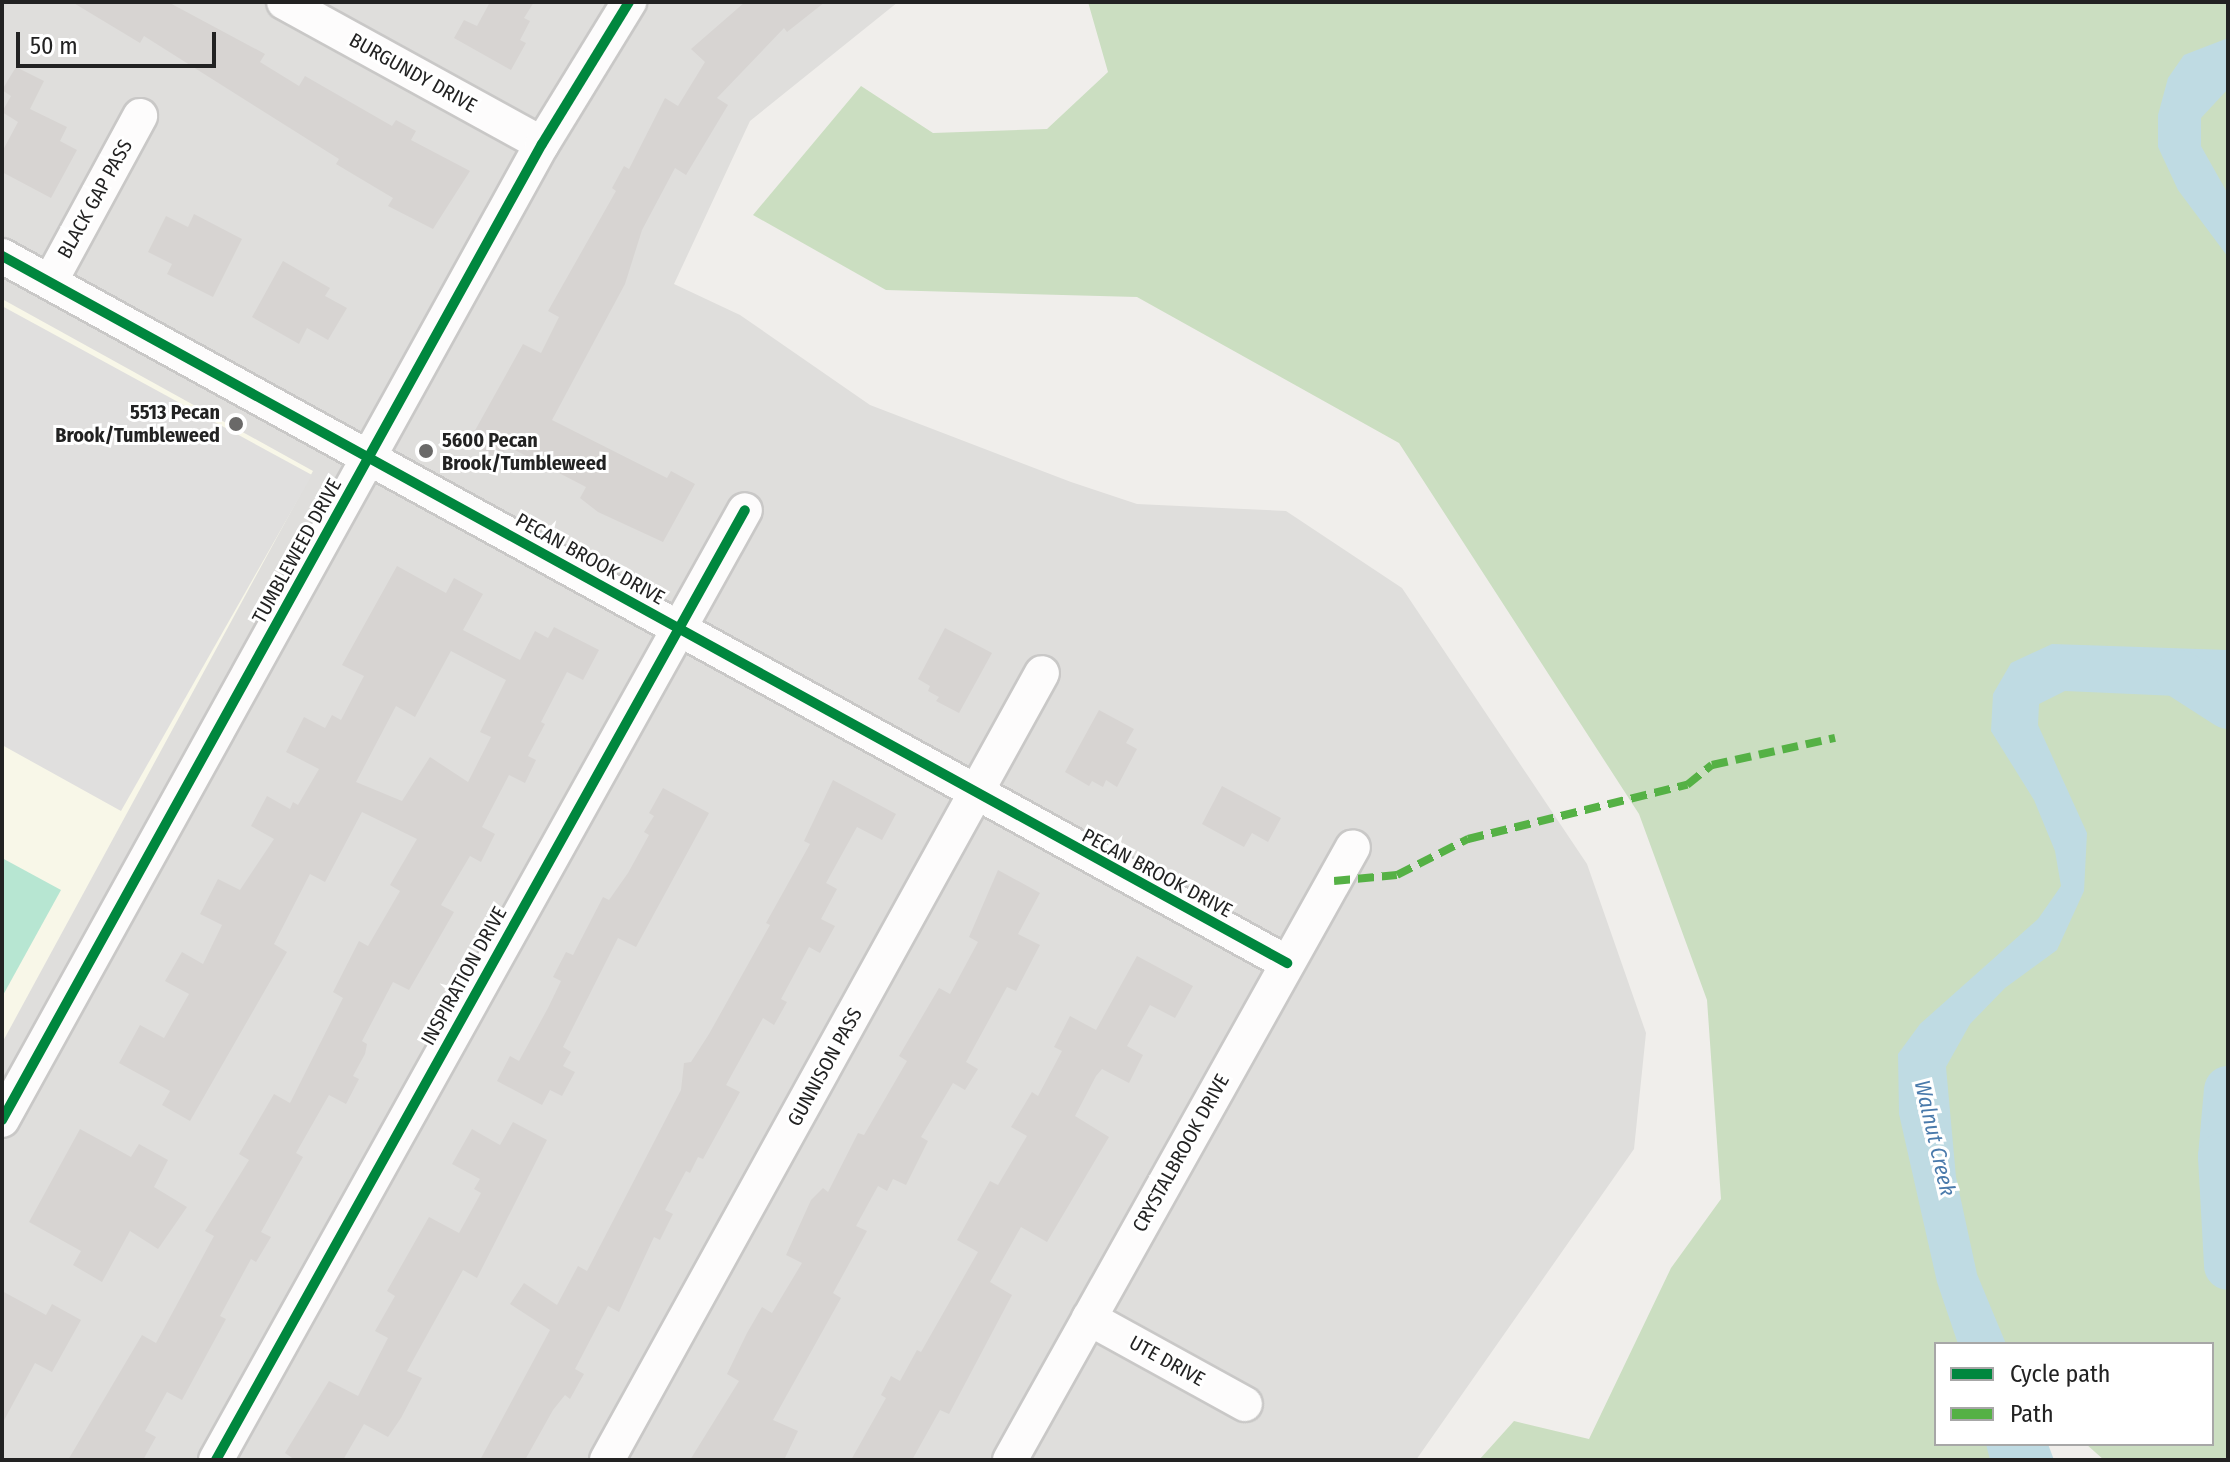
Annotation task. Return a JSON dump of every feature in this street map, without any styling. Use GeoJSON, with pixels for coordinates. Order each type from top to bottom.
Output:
{"type":"FeatureCollection","features":[{"type":"Feature","properties":{"kind":"street","name":"BURGUNDY DRIVE"},"geometry":{"type":"LineString","coordinates":[[284,2],[542,144]]}},
{"type":"Feature","properties":{"kind":"street","name":"TUMBLEWEED DRIVE"},"geometry":{"type":"LineString","coordinates":[[2,1120],[542,144],[629,2]]}},
{"type":"Feature","properties":{"kind":"street","name":"BLACK GAP PASS"},"geometry":{"type":"LineString","coordinates":[[50,282],[140,116]]}},
{"type":"Feature","properties":{"kind":"street","name":"PECAN BROOK DRIVE"},"geometry":{"type":"LineString","coordinates":[[2,256],[974,795],[1287,963]]}},
{"type":"Feature","properties":{"kind":"street","name":"INSPIRATION DRIVE"},"geometry":{"type":"LineString","coordinates":[[216,1460],[745,510]]}},
{"type":"Feature","properties":{"kind":"street","name":"GUNNISON PASS"},"geometry":{"type":"LineString","coordinates":[[607,1460],[1042,673]]}},
{"type":"Feature","properties":{"kind":"street","name":"CRYSTALBROOK DRIVE"},"geometry":{"type":"LineString","coordinates":[[1010,1460],[1353,847]]}},
{"type":"Feature","properties":{"kind":"street","name":"UTE DRIVE"},"geometry":{"type":"LineString","coordinates":[[1089,1318],[1245,1404]]}},
{"type":"Feature","properties":{"kind":"shaded area"},"geometry":{"type":"Polygon","coordinates":[[[2,2],[898,2],[750,121],[674,284],[740,315],[870,405],[1071,482],[1137,504],[1286,511],[1402,588],[1587,864],[1646,1033],[1634,1149],[1416,1460],[2,1460],[2,2]]]}},
{"type":"Feature","properties":{"kind":"shaded area"},"geometry":{"type":"Polygon","coordinates":[[[2,299],[313,471],[2,1043],[2,299]]]}},
{"type":"Feature","properties":{"kind":"shaded area"},"geometry":{"type":"Polygon","coordinates":[[[2,306],[312,475],[121,811],[2,745],[2,306]]]}},
{"type":"Feature","properties":{"kind":"green space"},"geometry":{"type":"Polygon","coordinates":[[[1088,2],[2228,2],[2228,1460],[2104,1460],[2088,1446],[2214,1446],[2214,1342],[1934,1342],[1934,1446],[2004,1446],[2010,1460],[1479,1460],[1514,1421],[1589,1439],[1671,1268],[1721,1199],[1707,1000],[1639,814],[1399,443],[1137,297],[886,290],[753,215],[861,86],[933,133],[1047,129],[1108,72],[1088,2]]]}},
{"type":"Feature","properties":{"kind":"green space"},"geometry":{"type":"Polygon","coordinates":[[[2,858],[61,890],[2,997],[2,858]]]}},
{"type":"Feature","properties":{"kind":"water"},"geometry":{"type":"Polygon","coordinates":[[[2228,38],[2228,89],[2201,118],[2201,146],[2228,194],[2228,257],[2178,190],[2158,147],[2158,115],[2168,78],[2184,55],[2228,38]]]}},
{"type":"Feature","properties":{"kind":"water","name":"Walnut Creek"},"geometry":{"type":"Polygon","coordinates":[[[2052,644],[2228,650],[2228,693],[2199,697],[2065,691],[2039,704],[2038,725],[2087,833],[2084,891],[2057,950],[2005,988],[1970,1024],[1946,1067],[1956,1177],[1977,1274],[2005,1342],[1957,1342],[1937,1282],[1899,1114],[1898,1054],[1920,1024],[2038,919],[2061,886],[2055,851],[2034,800],[1991,731],[1993,694],[2011,663],[2052,644]]]}},
{"type":"Feature","properties":{"kind":"water"},"geometry":{"type":"Polygon","coordinates":[[[1986,1446],[2049,1446],[2054,1460],[1990,1460],[1986,1446]]]}},
{"type":"Feature","properties":{"kind":"building"},"geometry":{"type":"Polygon","coordinates":[[[72,2],[168,2],[265,54],[260,62],[299,86],[305,76],[392,126],[396,120],[416,131],[411,140],[470,171],[433,229],[388,206],[393,198],[336,164],[339,159],[144,36],[140,43],[72,2]]]}},
{"type":"Feature","properties":{"kind":"building"},"geometry":{"type":"Polygon","coordinates":[[[490,2],[534,2],[524,18],[530,21],[520,40],[526,43],[511,70],[454,38],[464,20],[477,26],[490,2]]]}},
{"type":"Feature","properties":{"kind":"building"},"geometry":{"type":"Polygon","coordinates":[[[745,2],[825,2],[787,32],[784,28],[717,98],[728,105],[686,175],[675,168],[642,230],[625,284],[552,420],[667,478],[671,471],[695,484],[663,542],[598,512],[580,498],[586,487],[507,446],[499,459],[468,443],[523,344],[541,353],[559,317],[548,311],[616,191],[612,188],[624,166],[629,169],[665,98],[678,106],[705,62],[691,49],[745,2]]]}},
{"type":"Feature","properties":{"kind":"building"},"geometry":{"type":"Polygon","coordinates":[[[16,67],[44,81],[30,109],[67,127],[60,141],[77,150],[51,198],[2,172],[2,152],[18,122],[2,112],[11,96],[2,90],[16,67]]]}},
{"type":"Feature","properties":{"kind":"building"},"geometry":{"type":"Polygon","coordinates":[[[194,214],[242,239],[213,297],[167,274],[172,264],[148,252],[166,216],[188,227],[194,214]]]}},
{"type":"Feature","properties":{"kind":"building"},"geometry":{"type":"Polygon","coordinates":[[[283,261],[330,288],[325,296],[347,308],[328,340],[307,328],[299,344],[252,317],[283,261]]]}},
{"type":"Feature","properties":{"kind":"building"},"geometry":{"type":"Polygon","coordinates":[[[397,566],[446,593],[454,578],[483,594],[463,630],[520,660],[535,631],[548,638],[554,627],[599,650],[583,680],[567,672],[541,722],[545,724],[528,756],[536,760],[525,783],[509,775],[482,827],[495,834],[481,862],[470,856],[441,905],[454,912],[409,990],[393,982],[362,1041],[367,1044],[365,1054],[353,1076],[359,1079],[346,1104],[329,1095],[296,1153],[303,1157],[261,1232],[271,1237],[256,1262],[251,1259],[220,1316],[226,1319],[182,1400],[167,1392],[145,1431],[156,1437],[143,1460],[68,1460],[142,1335],[156,1343],[214,1236],[205,1231],[249,1160],[239,1154],[274,1094],[290,1103],[343,998],[333,992],[359,941],[368,946],[400,891],[390,885],[417,839],[362,812],[325,882],[310,874],[274,944],[287,952],[190,1121],[162,1105],[170,1091],[119,1063],[140,1025],[164,1038],[189,994],[165,981],[182,952],[203,964],[222,925],[200,914],[218,879],[240,890],[274,839],[251,826],[267,796],[290,809],[293,802],[298,805],[319,769],[286,752],[304,717],[325,728],[332,715],[341,720],[364,676],[342,665],[397,566]],[[451,651],[415,717],[396,706],[356,782],[402,801],[430,757],[468,782],[491,737],[480,732],[506,680],[451,651]]]}},
{"type":"Feature","properties":{"kind":"building"},"geometry":{"type":"Polygon","coordinates":[[[945,628],[992,653],[959,713],[936,701],[939,697],[928,691],[930,686],[918,679],[945,628]]]}},
{"type":"Feature","properties":{"kind":"building"},"geometry":{"type":"Polygon","coordinates":[[[1099,710],[1134,729],[1126,743],[1137,749],[1117,787],[1106,780],[1103,787],[1092,781],[1089,786],[1065,772],[1099,710]]]}},
{"type":"Feature","properties":{"kind":"building"},"geometry":{"type":"Polygon","coordinates":[[[833,780],[896,814],[882,840],[857,827],[826,883],[837,889],[821,919],[835,926],[820,953],[809,947],[781,999],[787,1002],[774,1025],[763,1018],[726,1085],[740,1092],[703,1159],[698,1157],[690,1173],[686,1171],[665,1210],[673,1214],[660,1240],[654,1237],[619,1312],[608,1306],[575,1369],[584,1374],[570,1399],[565,1395],[553,1410],[525,1460],[480,1460],[550,1330],[510,1304],[524,1283],[557,1305],[578,1266],[587,1271],[681,1090],[684,1063],[691,1062],[709,1034],[770,925],[766,923],[810,844],[804,841],[833,780]]]}},
{"type":"Feature","properties":{"kind":"building"},"geometry":{"type":"Polygon","coordinates":[[[1222,786],[1281,818],[1268,842],[1252,833],[1244,847],[1202,824],[1222,786]]]}},
{"type":"Feature","properties":{"kind":"building"},"geometry":{"type":"Polygon","coordinates":[[[663,788],[709,813],[636,947],[618,938],[563,1047],[571,1052],[563,1066],[575,1072],[562,1096],[550,1090],[542,1105],[497,1081],[510,1056],[519,1061],[548,1008],[561,981],[553,977],[566,952],[573,955],[603,897],[609,900],[628,873],[649,835],[644,832],[654,816],[649,813],[663,788]]]}},
{"type":"Feature","properties":{"kind":"building"},"geometry":{"type":"Polygon","coordinates":[[[998,870],[1040,893],[1018,934],[1040,945],[1016,991],[1007,987],[966,1062],[978,1069],[965,1090],[953,1083],[921,1137],[928,1141],[906,1185],[893,1179],[887,1191],[878,1186],[856,1226],[867,1231],[833,1293],[841,1298],[773,1420],[798,1431],[784,1460],[690,1460],[739,1381],[727,1374],[747,1333],[762,1307],[772,1313],[802,1263],[786,1255],[811,1200],[823,1188],[828,1192],[858,1133],[864,1135],[907,1061],[899,1056],[939,988],[950,994],[978,942],[969,937],[998,870]]]}},
{"type":"Feature","properties":{"kind":"building"},"geometry":{"type":"Polygon","coordinates":[[[1137,956],[1193,986],[1175,1018],[1150,1005],[1127,1046],[1143,1055],[1129,1083],[1102,1069],[1096,1076],[1075,1116],[1109,1137],[1047,1242],[1021,1227],[990,1282],[1012,1295],[949,1414],[940,1410],[912,1460],[851,1460],[886,1398],[881,1395],[891,1376],[900,1381],[917,1350],[921,1352],[978,1252],[957,1240],[990,1181],[998,1185],[1027,1136],[1011,1127],[1032,1092],[1038,1096],[1062,1051],[1054,1047],[1070,1016],[1096,1030],[1137,956]]]}},
{"type":"Feature","properties":{"kind":"building"},"geometry":{"type":"Polygon","coordinates":[[[513,1122],[547,1140],[477,1278],[463,1270],[407,1371],[422,1378],[401,1418],[388,1437],[364,1424],[343,1460],[295,1460],[285,1453],[329,1381],[358,1396],[388,1338],[375,1331],[395,1296],[387,1291],[429,1217],[459,1233],[481,1193],[474,1189],[480,1179],[452,1164],[472,1129],[500,1145],[513,1122]]]}},
{"type":"Feature","properties":{"kind":"building"},"geometry":{"type":"Polygon","coordinates":[[[80,1129],[131,1157],[139,1144],[168,1160],[154,1187],[187,1207],[158,1249],[130,1231],[102,1282],[73,1265],[81,1251],[29,1222],[80,1129]]]}},
{"type":"Feature","properties":{"kind":"building"},"geometry":{"type":"Polygon","coordinates":[[[2,1291],[46,1315],[52,1304],[81,1320],[52,1372],[35,1363],[2,1424],[2,1291]]]}},
{"type":"Feature","properties":{"kind":"waterway"},"geometry":{"type":"LineString","coordinates":[[2180,674],[2228,705]]}},
{"type":"Feature","properties":{"kind":"waterway"},"geometry":{"type":"LineString","coordinates":[[2228,1090],[2222,1157],[2228,1266]]}},
{"type":"Feature","properties":{"kind":"marked path"},"geometry":{"type":"LineString","coordinates":[[1334,881],[1397,875],[1468,839],[1687,785],[1712,765],[1835,738]]}},
{"type":"Feature","properties":{"kind":"cycle path"},"geometry":{"type":"LineString","coordinates":[[2,1120],[542,144],[629,2]]}},
{"type":"Feature","properties":{"kind":"cycle path"},"geometry":{"type":"LineString","coordinates":[[2,256],[1287,963]]}},
{"type":"Feature","properties":{"kind":"cycle path"},"geometry":{"type":"LineString","coordinates":[[216,1460],[745,510]]}},
{"type":"Feature","properties":{"kind":"place","name":"5513 Pecan Brook/Tumbleweed"},"geometry":{"type":"Point","coordinates":[236,424]}},
{"type":"Feature","properties":{"kind":"place","name":"5600 Pecan Brook/Tumbleweed"},"geometry":{"type":"Point","coordinates":[426,451]}}]}
